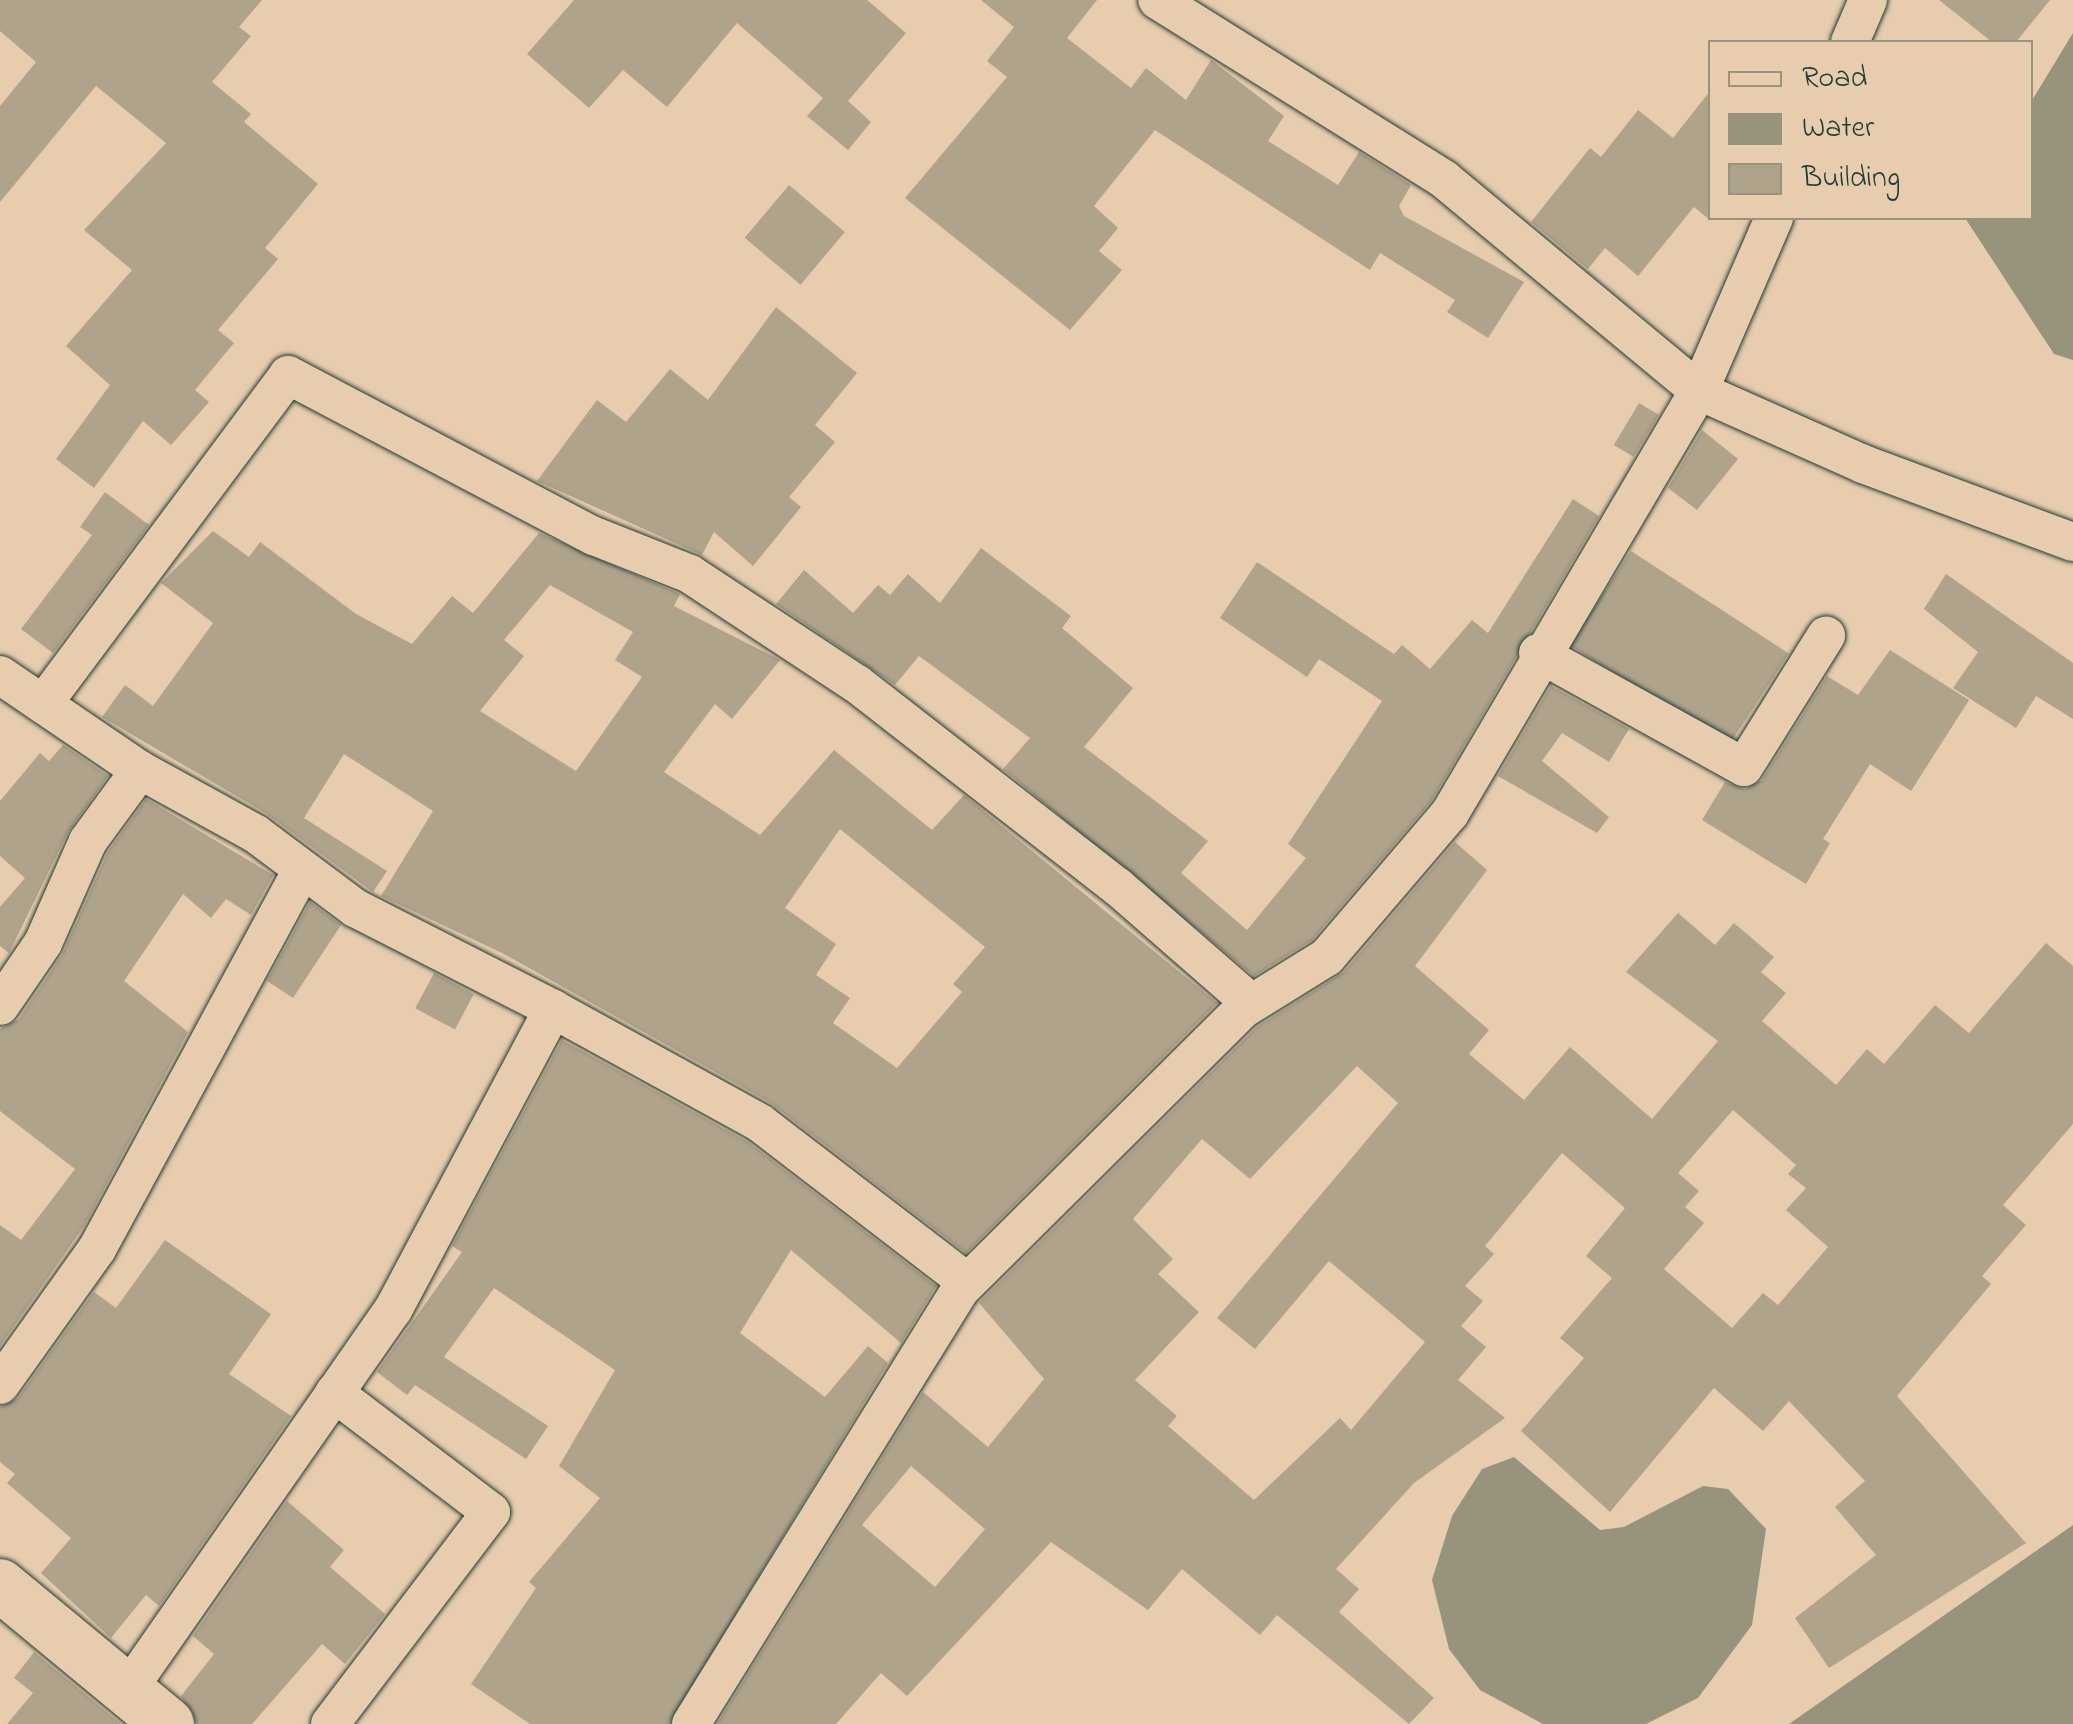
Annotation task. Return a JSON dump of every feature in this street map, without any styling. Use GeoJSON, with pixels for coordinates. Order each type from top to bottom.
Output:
{"type":"FeatureCollection","features":[{"type":"Feature","properties":{"kind":"street"},"geometry":{"type":"LineString","coordinates":[[1157,0],[1444,179],[1698,391],[1863,464],[2073,542]]}},
{"type":"Feature","properties":{"kind":"street"},"geometry":{"type":"LineString","coordinates":[[1851,40],[1868,0]]}},
{"type":"Feature","properties":{"kind":"street"},"geometry":{"type":"LineString","coordinates":[[691,1724],[967,1282],[1251,1003],[1326,957],[1450,813],[1538,653],[1698,391],[1773,220]]}},
{"type":"Feature","properties":{"kind":"street"},"geometry":{"type":"LineString","coordinates":[[43,704],[288,375],[594,536],[690,574],[857,684],[1251,1003]]}},
{"type":"Feature","properties":{"kind":"street"},"geometry":{"type":"LineString","coordinates":[[1538,653],[1744,766],[1826,636]]}},
{"type":"Feature","properties":{"kind":"street"},"geometry":{"type":"LineString","coordinates":[[0,674],[140,770],[256,834],[355,908],[553,1009],[760,1124],[967,1282]]}},
{"type":"Feature","properties":{"kind":"street"},"geometry":{"type":"LineString","coordinates":[[0,1006],[43,943],[88,841],[140,770]]}},
{"type":"Feature","properties":{"kind":"street"},"geometry":{"type":"LineString","coordinates":[[0,1385],[97,1249],[301,871]]}},
{"type":"Feature","properties":{"kind":"street"},"geometry":{"type":"LineString","coordinates":[[129,1688],[392,1310],[553,1009]]}},
{"type":"Feature","properties":{"kind":"street"},"geometry":{"type":"LineString","coordinates":[[330,1724],[491,1512],[334,1393]]}},
{"type":"Feature","properties":{"kind":"street"},"geometry":{"type":"LineString","coordinates":[[0,1585],[168,1724]]}},
{"type":"Feature","properties":{"kind":"water"},"geometry":{"type":"Polygon","coordinates":[[[2073,33],[2073,360],[2054,354],[1966,220],[2033,220],[2033,99],[2073,33]]]}},
{"type":"Feature","properties":{"kind":"water"},"geometry":{"type":"Polygon","coordinates":[[[1514,1457],[1600,1530],[1624,1527],[1703,1486],[1728,1489],[1766,1529],[1752,1625],[1698,1698],[1646,1724],[1543,1724],[1480,1690],[1449,1649],[1432,1580],[1452,1516],[1482,1469],[1514,1457]]]}},
{"type":"Feature","properties":{"kind":"water"},"geometry":{"type":"Polygon","coordinates":[[[2073,1525],[2073,1724],[1789,1724],[2073,1525]]]}},
{"type":"Feature","properties":{"kind":"building"},"geometry":{"type":"Polygon","coordinates":[[[0,0],[262,0],[239,27],[251,36],[212,82],[251,114],[244,122],[318,184],[265,248],[278,259],[218,330],[234,343],[195,390],[209,402],[171,445],[143,421],[94,488],[56,459],[110,385],[66,346],[132,270],[84,230],[166,143],[96,86],[0,202],[0,106],[36,62],[0,31],[0,0]]]}},
{"type":"Feature","properties":{"kind":"building"},"geometry":{"type":"Polygon","coordinates":[[[574,0],[867,0],[906,33],[848,101],[871,122],[848,150],[807,116],[823,98],[737,23],[667,107],[623,70],[589,108],[527,54],[574,0]]]}},
{"type":"Feature","properties":{"kind":"building"},"geometry":{"type":"Polygon","coordinates":[[[981,0],[1097,0],[1067,38],[1131,88],[1146,68],[1186,100],[1211,60],[1284,116],[1268,141],[1338,185],[1359,152],[1411,185],[1399,206],[1404,216],[1524,282],[1488,338],[1447,312],[1455,300],[1380,253],[1370,270],[1155,130],[1094,206],[1118,228],[1099,251],[1122,270],[1070,330],[905,198],[1007,77],[987,61],[1014,27],[981,0]]]}},
{"type":"Feature","properties":{"kind":"building"},"geometry":{"type":"Polygon","coordinates":[[[1939,0],[2050,0],[2018,40],[1989,40],[1939,0]]]}},
{"type":"Feature","properties":{"kind":"building"},"geometry":{"type":"Polygon","coordinates":[[[1708,94],[1708,218],[1694,207],[1638,276],[1605,248],[1588,269],[1531,222],[1590,148],[1601,157],[1638,110],[1673,138],[1708,94]]]}},
{"type":"Feature","properties":{"kind":"building"},"geometry":{"type":"Polygon","coordinates":[[[789,185],[845,232],[801,285],[745,238],[789,185]]]}},
{"type":"Feature","properties":{"kind":"building"},"geometry":{"type":"Polygon","coordinates":[[[776,307],[857,373],[815,425],[835,442],[789,497],[801,507],[753,566],[714,532],[702,555],[537,481],[597,400],[626,422],[670,369],[708,400],[776,307]]]}},
{"type":"Feature","properties":{"kind":"building"},"geometry":{"type":"Polygon","coordinates":[[[1639,403],[1659,415],[1633,457],[1614,445],[1639,403]]]}},
{"type":"Feature","properties":{"kind":"building"},"geometry":{"type":"Polygon","coordinates":[[[1702,430],[1738,459],[1697,510],[1668,488],[1702,430]]]}},
{"type":"Feature","properties":{"kind":"building"},"geometry":{"type":"Polygon","coordinates":[[[105,492],[149,525],[53,653],[21,629],[92,535],[80,527],[105,492]]]}},
{"type":"Feature","properties":{"kind":"building"},"geometry":{"type":"Polygon","coordinates":[[[1573,499],[1599,516],[1432,800],[1312,940],[1254,976],[1003,769],[1030,738],[919,656],[895,685],[776,604],[804,570],[853,613],[878,585],[890,595],[908,574],[940,603],[981,548],[1071,616],[1062,628],[1133,688],[1084,747],[1208,841],[1181,873],[1247,930],[1306,858],[1288,844],[1382,701],[1319,659],[1307,677],[1220,618],[1257,562],[1394,654],[1402,645],[1430,669],[1472,620],[1488,633],[1573,499]]]}},
{"type":"Feature","properties":{"kind":"building"},"geometry":{"type":"Polygon","coordinates":[[[213,531],[249,557],[260,542],[356,614],[412,644],[452,596],[473,613],[539,533],[680,594],[674,606],[780,660],[732,719],[715,704],[664,772],[760,835],[834,750],[932,830],[964,795],[1217,1003],[966,1253],[771,1103],[502,953],[381,896],[433,811],[344,754],[304,818],[387,871],[373,892],[267,814],[102,717],[125,685],[153,706],[213,623],[161,583],[213,531]],[[550,585],[504,640],[524,656],[480,711],[576,771],[642,677],[615,660],[633,632],[550,585]],[[840,829],[785,908],[836,944],[816,975],[850,998],[833,1023],[897,1068],[962,992],[953,984],[985,947],[840,829]]]}},
{"type":"Feature","properties":{"kind":"building"},"geometry":{"type":"Polygon","coordinates":[[[1631,551],[1789,653],[1728,747],[1570,645],[1631,551]]]}},
{"type":"Feature","properties":{"kind":"building"},"geometry":{"type":"Polygon","coordinates":[[[1946,574],[2073,663],[2073,719],[2036,696],[2016,728],[1953,688],[1978,652],[1924,609],[1946,574]]]}},
{"type":"Feature","properties":{"kind":"building"},"geometry":{"type":"Polygon","coordinates":[[[1890,650],[1969,700],[1911,791],[1870,764],[1823,839],[1830,843],[1806,884],[1702,820],[1725,782],[1745,789],[1762,780],[1827,676],[1858,695],[1890,650]]]}},
{"type":"Feature","properties":{"kind":"building"},"geometry":{"type":"Polygon","coordinates":[[[1551,686],[1629,729],[1609,762],[1562,733],[1542,761],[1609,817],[1597,833],[1498,776],[1551,686]]]}},
{"type":"Feature","properties":{"kind":"building"},"geometry":{"type":"Polygon","coordinates":[[[63,745],[108,776],[68,832],[9,953],[0,946],[0,907],[25,878],[0,856],[0,801],[40,753],[49,761],[63,745]]]}},
{"type":"Feature","properties":{"kind":"building"},"geometry":{"type":"Polygon","coordinates":[[[146,799],[273,875],[251,915],[226,899],[211,918],[183,894],[124,981],[188,1032],[84,1226],[0,1346],[0,1225],[21,1240],[75,1169],[0,1111],[0,1029],[19,1019],[62,955],[108,852],[146,799]]]}},
{"type":"Feature","properties":{"kind":"building"},"geometry":{"type":"Polygon","coordinates":[[[1455,842],[1487,870],[1415,966],[1489,1030],[1469,1054],[1524,1100],[1570,1047],[1652,1119],[1718,1041],[1626,972],[1678,913],[1715,945],[1734,923],[1774,957],[1761,972],[1786,993],[1762,1021],[1836,1085],[1867,1049],[1884,1064],[1935,1005],[1969,1033],[2046,943],[2073,966],[2073,1124],[2003,1205],[2026,1225],[1982,1276],[1991,1284],[1897,1396],[2026,1543],[1829,1668],[1795,1618],[1876,1555],[1835,1507],[1865,1481],[1789,1401],[1763,1431],[1714,1388],[1610,1512],[1521,1431],[1584,1358],[1560,1338],[1612,1278],[1586,1256],[1625,1208],[1562,1153],[1485,1246],[1494,1254],[1465,1286],[1483,1301],[1461,1326],[1486,1347],[1458,1380],[1505,1418],[1414,1483],[1336,1569],[1359,1589],[1339,1612],[1434,1698],[1409,1724],[1277,1615],[1260,1635],[1182,1569],[1148,1610],[1051,1542],[907,1696],[881,1673],[836,1724],[717,1724],[923,1392],[988,1447],[1044,1379],[979,1303],[1257,1027],[1344,972],[1455,842]],[[1357,1066],[1250,1179],[1202,1139],[1133,1219],[1173,1259],[1158,1274],[1199,1312],[1135,1380],[1177,1416],[1168,1426],[1254,1500],[1340,1418],[1351,1430],[1425,1342],[1329,1261],[1255,1349],[1217,1318],[1398,1103],[1357,1066]],[[1733,1110],[1678,1173],[1699,1191],[1685,1207],[1704,1223],[1664,1269],[1732,1328],[1763,1293],[1778,1305],[1828,1247],[1786,1210],[1806,1188],[1788,1174],[1796,1165],[1733,1110]],[[911,1466],[862,1525],[935,1587],[985,1529],[911,1466]]]}},
{"type":"Feature","properties":{"kind":"building"},"geometry":{"type":"Polygon","coordinates":[[[310,902],[341,925],[293,998],[267,981],[310,902]]]}},
{"type":"Feature","properties":{"kind":"building"},"geometry":{"type":"Polygon","coordinates":[[[434,973],[474,994],[455,1029],[415,1008],[434,973]]]}},
{"type":"Feature","properties":{"kind":"building"},"geometry":{"type":"Polygon","coordinates":[[[562,1040],[748,1142],[936,1286],[901,1343],[791,1250],[740,1333],[825,1397],[868,1346],[888,1363],[669,1724],[530,1724],[471,1684],[536,1588],[529,1582],[600,1498],[559,1466],[615,1370],[494,1288],[444,1357],[548,1426],[526,1459],[415,1385],[407,1395],[377,1372],[462,1252],[452,1246],[562,1040]]]}},
{"type":"Feature","properties":{"kind":"building"},"geometry":{"type":"Polygon","coordinates":[[[165,1240],[271,1314],[229,1374],[291,1416],[159,1606],[146,1595],[111,1638],[41,1573],[71,1538],[7,1483],[15,1474],[0,1462],[0,1407],[18,1398],[94,1292],[116,1308],[165,1240]]]}},
{"type":"Feature","properties":{"kind":"building"},"geometry":{"type":"Polygon","coordinates":[[[287,1501],[344,1550],[330,1567],[385,1614],[345,1664],[322,1644],[252,1724],[197,1724],[181,1696],[214,1654],[193,1636],[287,1501]]]}},
{"type":"Feature","properties":{"kind":"building"},"geometry":{"type":"Polygon","coordinates":[[[34,1652],[121,1724],[7,1724],[33,1693],[14,1678],[34,1652]]]}}]}
